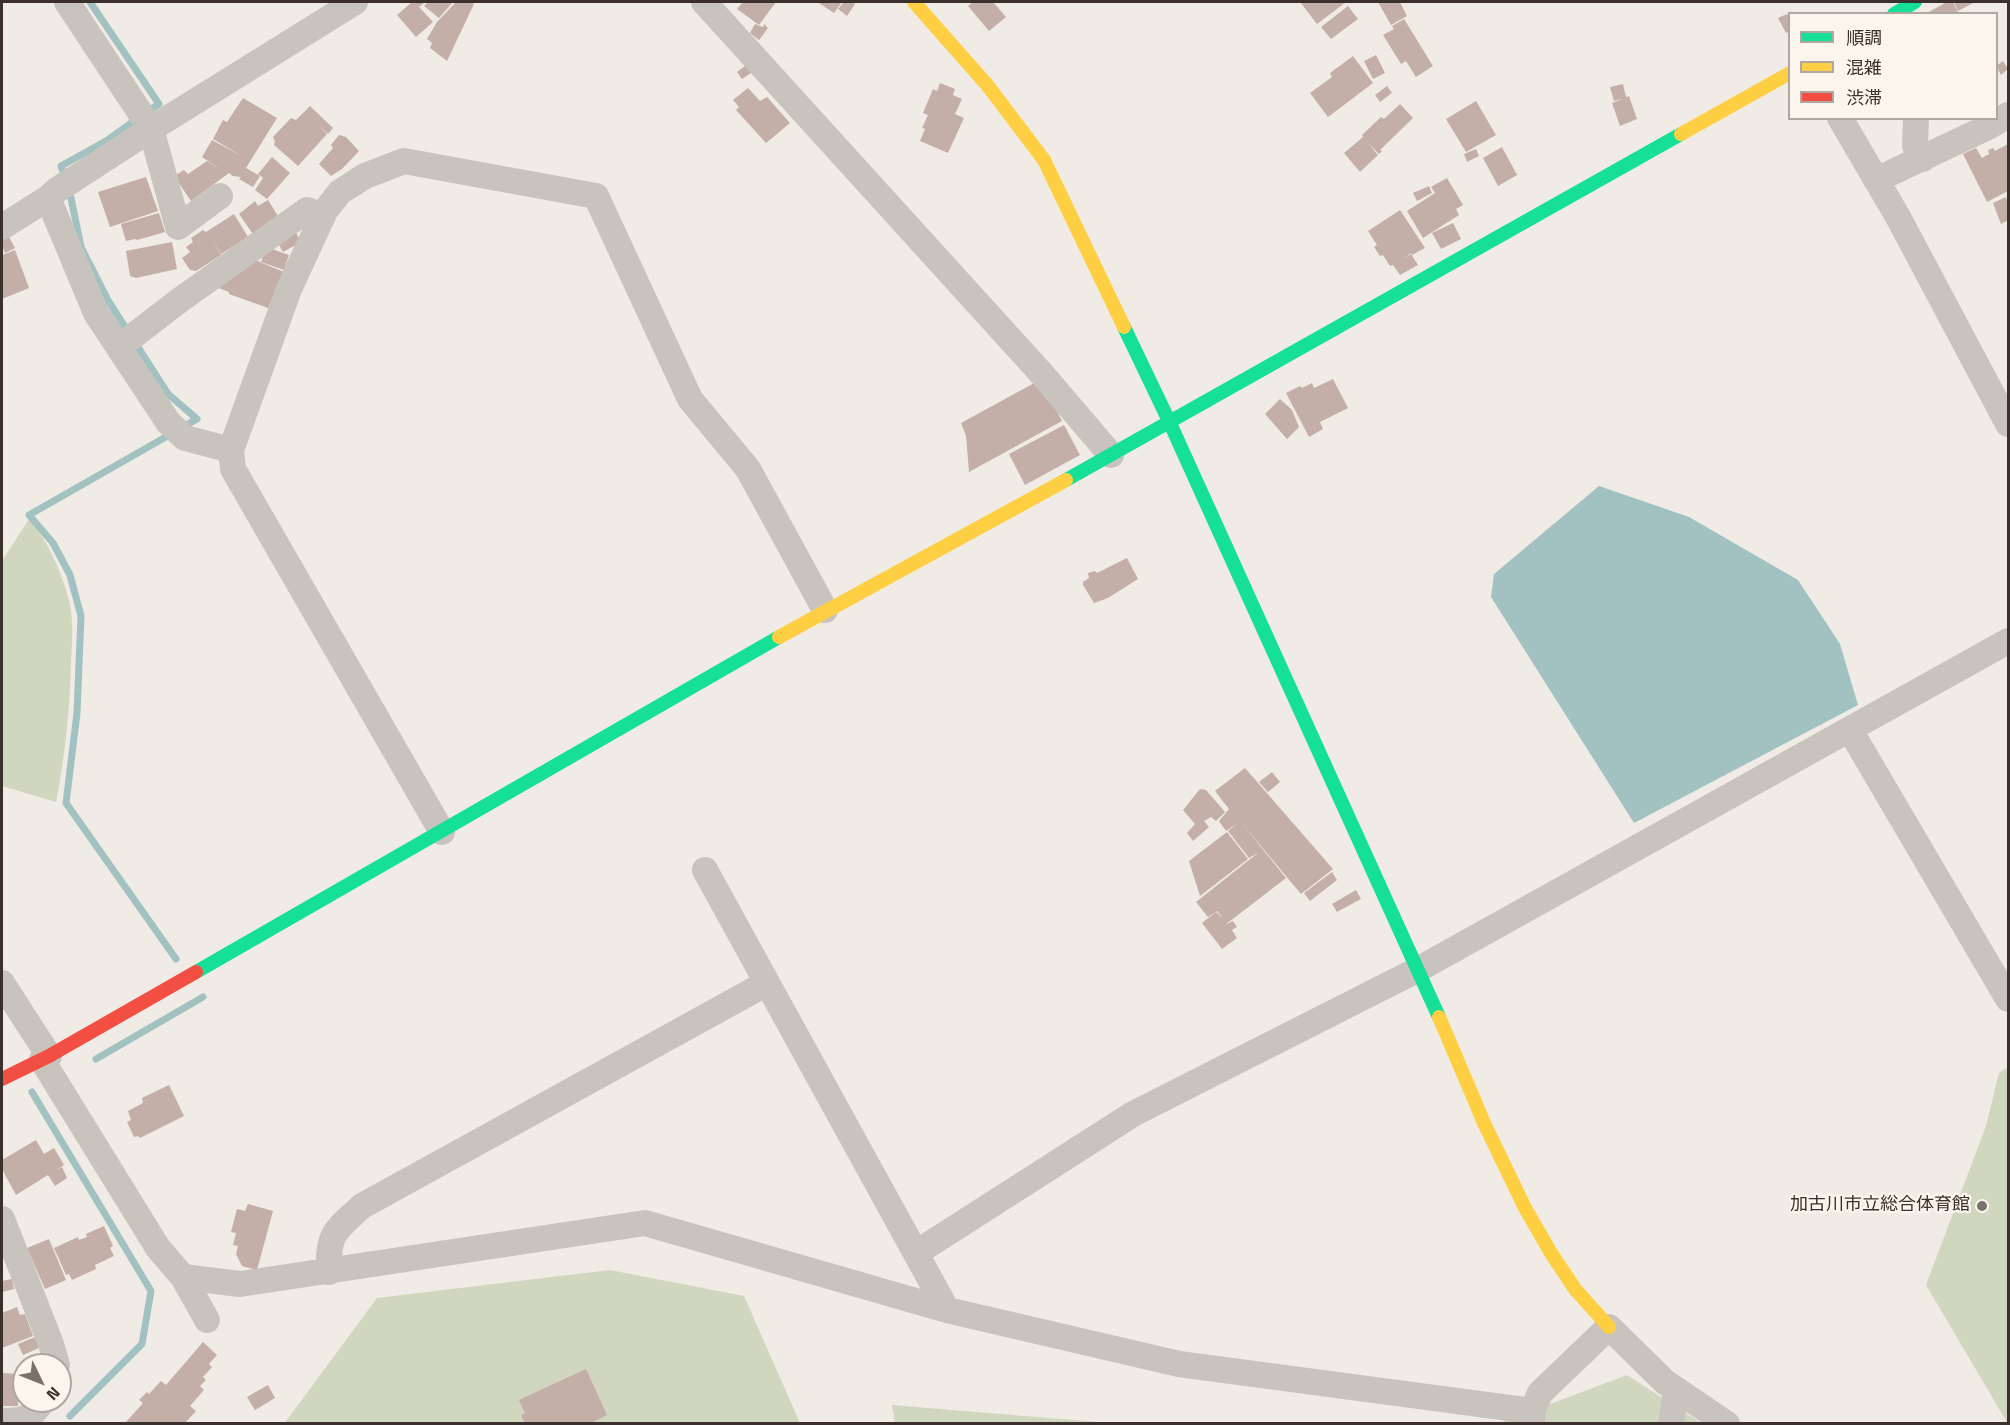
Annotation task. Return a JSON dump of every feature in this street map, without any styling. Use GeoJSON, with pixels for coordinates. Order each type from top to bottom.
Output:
{"type":"FeatureCollection","features":[{"type":"Feature","properties":{"kind":"street"},"geometry":{"type":"LineString","coordinates":[[68,2],[151,129],[178,227],[220,196]]}},
{"type":"Feature","properties":{"kind":"street"},"geometry":{"type":"LineString","coordinates":[[2,227],[151,129],[355,2]]}},
{"type":"Feature","properties":{"kind":"street"},"geometry":{"type":"LineString","coordinates":[[704,2],[1041,373],[1111,455]]}},
{"type":"Feature","properties":{"kind":"street"},"geometry":{"type":"LineString","coordinates":[[914,2],[988,86],[1044,160],[1169,422],[1419,969],[1484,1123],[1525,1208],[1575,1289],[1609,1327],[1665,1382],[1727,1424]]}},
{"type":"Feature","properties":{"kind":"street"},"geometry":{"type":"LineString","coordinates":[[1898,12],[1915,2]]}},
{"type":"Feature","properties":{"kind":"street"},"geometry":{"type":"LineString","coordinates":[[2,1079],[45,1058],[442,832],[825,610],[1111,455],[1788,74]]}},
{"type":"Feature","properties":{"kind":"street"},"geometry":{"type":"LineString","coordinates":[[1876,180],[1988,127],[2008,115]]}},
{"type":"Feature","properties":{"kind":"street"},"geometry":{"type":"LineString","coordinates":[[1841,120],[2008,424]]}},
{"type":"Feature","properties":{"kind":"street"},"geometry":{"type":"LineString","coordinates":[[1916,120],[1915,146],[1923,159]]}},
{"type":"Feature","properties":{"kind":"street"},"geometry":{"type":"LineString","coordinates":[[442,832],[233,469],[231,450],[289,289],[325,211],[340,192],[365,176],[404,161],[596,196],[690,399],[748,469],[825,610]]}},
{"type":"Feature","properties":{"kind":"street"},"geometry":{"type":"LineString","coordinates":[[60,189],[96,313],[128,340],[176,430],[231,450]]}},
{"type":"Feature","properties":{"kind":"street"},"geometry":{"type":"LineString","coordinates":[[128,340],[180,300],[307,210],[323,216]]}},
{"type":"Feature","properties":{"kind":"street"},"geometry":{"type":"LineString","coordinates":[[916,1253],[1133,1114],[1419,969],[2008,641]]}},
{"type":"Feature","properties":{"kind":"street"},"geometry":{"type":"LineString","coordinates":[[1850,730],[2008,999]]}},
{"type":"Feature","properties":{"kind":"street"},"geometry":{"type":"LineString","coordinates":[[705,870],[947,1310]]}},
{"type":"Feature","properties":{"kind":"street"},"geometry":{"type":"LineString","coordinates":[[2,983],[158,1248],[183,1277],[207,1320]]}},
{"type":"Feature","properties":{"kind":"street"},"geometry":{"type":"LineString","coordinates":[[329,1272],[328,1250],[334,1231],[362,1206],[767,983]]}},
{"type":"Feature","properties":{"kind":"street"},"geometry":{"type":"LineString","coordinates":[[2,1219],[54,1353]]}},
{"type":"Feature","properties":{"kind":"street"},"geometry":{"type":"LineString","coordinates":[[183,1277],[240,1284],[645,1222],[947,1310],[1179,1364],[1532,1417],[1540,1393],[1609,1327]]}},
{"type":"Feature","properties":{"kind":"street"},"geometry":{"type":"LineString","coordinates":[[1671,1424],[1676,1390]]}},
{"type":"Feature","properties":{"kind":"street"},"geometry":{"type":"LineString","coordinates":[[20,1422],[33,1413]]}},
{"type":"Feature","properties":{"kind":"green space"},"geometry":{"type":"Polygon","coordinates":[[[29,519],[48,547],[58,569],[72,616],[68,714],[56,802],[2,786],[2,561],[29,519]]]}},
{"type":"Feature","properties":{"kind":"green space","name":"加古川市立総合体育館"},"geometry":{"type":"Polygon","coordinates":[[[2008,1067],[2008,1424],[1926,1285],[1986,1126],[1999,1073],[2008,1067]]]}},
{"type":"Feature","properties":{"kind":"green space"},"geometry":{"type":"Polygon","coordinates":[[[610,1270],[744,1296],[800,1423],[284,1424],[377,1298],[610,1270]]]}},
{"type":"Feature","properties":{"kind":"green space"},"geometry":{"type":"Polygon","coordinates":[[[1627,1375],[1701,1423],[1497,1424],[1627,1375]]]}},
{"type":"Feature","properties":{"kind":"green space"},"geometry":{"type":"Polygon","coordinates":[[[892,1405],[1109,1423],[895,1423],[892,1405]]]}},
{"type":"Feature","properties":{"kind":"water"},"geometry":{"type":"Polygon","coordinates":[[[1599,486],[1689,517],[1798,580],[1840,644],[1858,705],[1634,823],[1491,597],[1494,574],[1599,486]]]}},
{"type":"Feature","properties":{"kind":"building"},"geometry":{"type":"Polygon","coordinates":[[[412,2],[425,2],[419,7],[433,22],[416,37],[397,15],[412,2]]]}},
{"type":"Feature","properties":{"kind":"building"},"geometry":{"type":"Polygon","coordinates":[[[428,2],[453,2],[439,18],[424,6],[428,2]]]}},
{"type":"Feature","properties":{"kind":"building"},"geometry":{"type":"Polygon","coordinates":[[[456,2],[474,4],[447,61],[430,48],[432,43],[427,39],[437,22],[456,2]]]}},
{"type":"Feature","properties":{"kind":"building"},"geometry":{"type":"Polygon","coordinates":[[[743,2],[776,2],[759,25],[737,9],[743,2]]]}},
{"type":"Feature","properties":{"kind":"building"},"geometry":{"type":"Polygon","coordinates":[[[817,2],[842,2],[834,13],[817,2]]]}},
{"type":"Feature","properties":{"kind":"building"},"geometry":{"type":"Polygon","coordinates":[[[844,2],[855,4],[847,16],[838,9],[844,2]]]}},
{"type":"Feature","properties":{"kind":"building"},"geometry":{"type":"Polygon","coordinates":[[[973,2],[993,2],[1006,17],[989,31],[968,6],[973,2]]]}},
{"type":"Feature","properties":{"kind":"building"},"geometry":{"type":"Polygon","coordinates":[[[1300,2],[1346,2],[1317,24],[1300,2]]]}},
{"type":"Feature","properties":{"kind":"building"},"geometry":{"type":"Polygon","coordinates":[[[1378,2],[1400,2],[1407,16],[1391,25],[1378,2]]]}},
{"type":"Feature","properties":{"kind":"building"},"geometry":{"type":"Polygon","coordinates":[[[1947,2],[1953,2],[1958,12],[1929,12],[1947,2]]]}},
{"type":"Feature","properties":{"kind":"building"},"geometry":{"type":"Polygon","coordinates":[[[1954,2],[1975,2],[1958,11],[1954,2]]]}},
{"type":"Feature","properties":{"kind":"building"},"geometry":{"type":"Polygon","coordinates":[[[1348,6],[1358,19],[1331,39],[1321,27],[1348,6]]]}},
{"type":"Feature","properties":{"kind":"building"},"geometry":{"type":"Polygon","coordinates":[[[1788,15],[1788,32],[1786,33],[1778,18],[1788,15]]]}},
{"type":"Feature","properties":{"kind":"building"},"geometry":{"type":"Polygon","coordinates":[[[1404,19],[1433,66],[1416,77],[1406,61],[1401,64],[1383,35],[1394,29],[1392,26],[1404,19]]]}},
{"type":"Feature","properties":{"kind":"building"},"geometry":{"type":"Polygon","coordinates":[[[755,24],[763,27],[764,24],[768,28],[759,40],[750,33],[755,24]]]}},
{"type":"Feature","properties":{"kind":"building"},"geometry":{"type":"Polygon","coordinates":[[[1376,55],[1385,73],[1373,79],[1364,61],[1376,55]]]}},
{"type":"Feature","properties":{"kind":"building"},"geometry":{"type":"Polygon","coordinates":[[[1353,56],[1373,83],[1328,117],[1310,93],[1332,77],[1330,73],[1353,56]]]}},
{"type":"Feature","properties":{"kind":"building"},"geometry":{"type":"Polygon","coordinates":[[[2003,61],[2008,69],[2001,75],[1998,65],[2003,61]]]}},
{"type":"Feature","properties":{"kind":"building"},"geometry":{"type":"Polygon","coordinates":[[[749,63],[754,71],[742,79],[737,72],[749,63]]]}},
{"type":"Feature","properties":{"kind":"building"},"geometry":{"type":"Polygon","coordinates":[[[940,83],[955,89],[953,95],[962,99],[955,114],[964,118],[948,153],[920,141],[925,129],[922,128],[928,115],[923,113],[933,89],[937,91],[940,83]]]}},
{"type":"Feature","properties":{"kind":"building"},"geometry":{"type":"Polygon","coordinates":[[[1623,84],[1626,97],[1629,96],[1637,119],[1620,126],[1612,103],[1623,99],[1614,101],[1610,87],[1623,84]]]}},
{"type":"Feature","properties":{"kind":"building"},"geometry":{"type":"Polygon","coordinates":[[[1387,86],[1392,93],[1380,102],[1375,95],[1387,86]]]}},
{"type":"Feature","properties":{"kind":"building"},"geometry":{"type":"Polygon","coordinates":[[[748,88],[760,101],[767,97],[790,123],[766,143],[736,110],[739,107],[733,100],[748,88]]]}},
{"type":"Feature","properties":{"kind":"building"},"geometry":{"type":"Polygon","coordinates":[[[243,98],[277,118],[246,168],[260,176],[253,187],[239,179],[241,177],[229,173],[191,201],[174,176],[184,170],[188,174],[207,161],[223,171],[202,157],[212,140],[243,157],[213,139],[223,120],[227,122],[243,98]]]}},
{"type":"Feature","properties":{"kind":"building"},"geometry":{"type":"Polygon","coordinates":[[[1476,101],[1496,135],[1466,152],[1446,119],[1476,101]]]}},
{"type":"Feature","properties":{"kind":"building"},"geometry":{"type":"Polygon","coordinates":[[[1400,104],[1413,118],[1380,150],[1382,151],[1379,154],[1367,142],[1378,155],[1360,172],[1344,153],[1381,117],[1384,119],[1400,104]]]}},
{"type":"Feature","properties":{"kind":"building"},"geometry":{"type":"Polygon","coordinates":[[[310,106],[333,128],[328,134],[318,125],[327,134],[298,166],[274,145],[273,137],[291,118],[296,120],[310,106]]]}},
{"type":"Feature","properties":{"kind":"building"},"geometry":{"type":"Polygon","coordinates":[[[339,135],[346,137],[359,151],[342,169],[331,176],[319,164],[333,148],[331,145],[339,135]]]}},
{"type":"Feature","properties":{"kind":"building"},"geometry":{"type":"Polygon","coordinates":[[[2008,144],[2008,191],[1987,202],[1963,154],[1976,148],[1982,158],[1989,154],[1988,150],[1993,148],[1995,151],[2008,144]]]}},
{"type":"Feature","properties":{"kind":"building"},"geometry":{"type":"Polygon","coordinates":[[[1502,147],[1517,175],[1498,186],[1483,158],[1502,147]]]}},
{"type":"Feature","properties":{"kind":"building"},"geometry":{"type":"Polygon","coordinates":[[[1476,149],[1479,156],[1467,162],[1464,154],[1476,149]]]}},
{"type":"Feature","properties":{"kind":"building"},"geometry":{"type":"Polygon","coordinates":[[[272,157],[290,173],[267,199],[255,190],[263,178],[258,174],[272,157]]]}},
{"type":"Feature","properties":{"kind":"building"},"geometry":{"type":"Polygon","coordinates":[[[146,177],[158,211],[110,227],[98,192],[146,177]]]}},
{"type":"Feature","properties":{"kind":"building"},"geometry":{"type":"Polygon","coordinates":[[[1447,178],[1463,205],[1456,209],[1459,215],[1423,238],[1407,211],[1435,193],[1431,187],[1447,178]]]}},
{"type":"Feature","properties":{"kind":"building"},"geometry":{"type":"Polygon","coordinates":[[[1429,186],[1432,193],[1417,201],[1413,193],[1429,186]]]}},
{"type":"Feature","properties":{"kind":"building"},"geometry":{"type":"Polygon","coordinates":[[[2006,197],[2008,220],[2001,224],[1993,203],[2006,197]]]}},
{"type":"Feature","properties":{"kind":"building"},"geometry":{"type":"Polygon","coordinates":[[[268,200],[278,216],[253,234],[239,214],[255,201],[258,206],[268,200]]]}},
{"type":"Feature","properties":{"kind":"building"},"geometry":{"type":"Polygon","coordinates":[[[1400,210],[1425,248],[1412,255],[1411,253],[1403,259],[1411,254],[1418,265],[1400,275],[1383,255],[1380,256],[1374,247],[1377,245],[1368,231],[1400,210]]]}},
{"type":"Feature","properties":{"kind":"building"},"geometry":{"type":"Polygon","coordinates":[[[159,213],[165,232],[126,241],[121,224],[159,213]]]}},
{"type":"Feature","properties":{"kind":"building"},"geometry":{"type":"Polygon","coordinates":[[[234,214],[248,237],[221,254],[212,240],[221,255],[196,271],[190,270],[182,258],[190,252],[186,247],[193,242],[191,238],[203,230],[206,232],[234,214]]]}},
{"type":"Feature","properties":{"kind":"building"},"geometry":{"type":"Polygon","coordinates":[[[1453,223],[1461,239],[1441,249],[1432,233],[1453,223]]]}},
{"type":"Feature","properties":{"kind":"building"},"geometry":{"type":"Polygon","coordinates":[[[295,231],[301,242],[283,252],[277,241],[295,231]]]}},
{"type":"Feature","properties":{"kind":"building"},"geometry":{"type":"Polygon","coordinates":[[[8,235],[15,248],[5,253],[2,238],[8,235]]]}},
{"type":"Feature","properties":{"kind":"building"},"geometry":{"type":"Polygon","coordinates":[[[172,242],[177,269],[136,278],[130,276],[126,251],[172,242]]]}},
{"type":"Feature","properties":{"kind":"building"},"geometry":{"type":"Polygon","coordinates":[[[266,247],[289,255],[284,270],[261,262],[266,247]]]}},
{"type":"Feature","properties":{"kind":"building"},"geometry":{"type":"Polygon","coordinates":[[[15,250],[29,288],[2,299],[2,255],[15,250]]]}},
{"type":"Feature","properties":{"kind":"building"},"geometry":{"type":"Polygon","coordinates":[[[250,258],[284,272],[268,308],[211,285],[250,258]]]}},
{"type":"Feature","properties":{"kind":"building"},"geometry":{"type":"Polygon","coordinates":[[[1333,379],[1348,408],[1320,422],[1323,429],[1309,437],[1286,393],[1312,383],[1314,388],[1333,379]]]}},
{"type":"Feature","properties":{"kind":"building"},"geometry":{"type":"Polygon","coordinates":[[[1041,381],[1062,421],[969,472],[966,436],[961,423],[1041,381]]]}},
{"type":"Feature","properties":{"kind":"building"},"geometry":{"type":"Polygon","coordinates":[[[1280,399],[1292,410],[1299,427],[1287,439],[1265,414],[1280,399]]]}},
{"type":"Feature","properties":{"kind":"building"},"geometry":{"type":"Polygon","coordinates":[[[1064,425],[1080,455],[1025,485],[1009,454],[1064,425]]]}},
{"type":"Feature","properties":{"kind":"building"},"geometry":{"type":"Polygon","coordinates":[[[1127,558],[1138,579],[1108,598],[1094,603],[1083,585],[1083,582],[1089,578],[1088,573],[1095,571],[1097,573],[1127,558]]]}},
{"type":"Feature","properties":{"kind":"building"},"geometry":{"type":"Polygon","coordinates":[[[1245,768],[1333,869],[1301,894],[1240,821],[1286,878],[1225,925],[1233,921],[1237,927],[1232,930],[1237,938],[1222,949],[1202,923],[1216,912],[1223,918],[1217,911],[1208,917],[1196,902],[1259,852],[1249,858],[1228,831],[1238,823],[1226,831],[1219,821],[1229,809],[1215,791],[1245,768]]]}},
{"type":"Feature","properties":{"kind":"building"},"geometry":{"type":"Polygon","coordinates":[[[1272,772],[1280,782],[1268,792],[1259,782],[1272,772]]]}},
{"type":"Feature","properties":{"kind":"building"},"geometry":{"type":"Polygon","coordinates":[[[1200,789],[1206,790],[1225,812],[1216,821],[1211,817],[1204,821],[1209,827],[1193,841],[1187,833],[1195,824],[1183,810],[1200,789]]]}},
{"type":"Feature","properties":{"kind":"building"},"geometry":{"type":"Polygon","coordinates":[[[1227,832],[1248,859],[1200,896],[1189,861],[1227,832]]]}},
{"type":"Feature","properties":{"kind":"building"},"geometry":{"type":"Polygon","coordinates":[[[1332,872],[1337,880],[1310,901],[1304,893],[1332,872]]]}},
{"type":"Feature","properties":{"kind":"building"},"geometry":{"type":"Polygon","coordinates":[[[1356,890],[1361,899],[1337,912],[1332,904],[1356,890]]]}},
{"type":"Feature","properties":{"kind":"building"},"geometry":{"type":"Polygon","coordinates":[[[169,1085],[184,1116],[140,1138],[134,1137],[127,1122],[131,1120],[128,1111],[143,1103],[142,1098],[169,1085]]]}},
{"type":"Feature","properties":{"kind":"building"},"geometry":{"type":"Polygon","coordinates":[[[36,1140],[44,1154],[54,1148],[64,1165],[56,1170],[62,1167],[67,1178],[55,1186],[48,1175],[16,1195],[2,1169],[2,1160],[36,1140]]]}},
{"type":"Feature","properties":{"kind":"building"},"geometry":{"type":"Polygon","coordinates":[[[248,1204],[273,1211],[257,1270],[242,1266],[236,1254],[238,1246],[233,1245],[236,1233],[231,1232],[237,1209],[245,1211],[248,1204]]]}},
{"type":"Feature","properties":{"kind":"building"},"geometry":{"type":"Polygon","coordinates":[[[104,1226],[113,1246],[110,1248],[114,1256],[95,1265],[96,1269],[72,1280],[69,1274],[66,1275],[54,1248],[78,1237],[79,1240],[87,1237],[86,1234],[104,1226]]]}},
{"type":"Feature","properties":{"kind":"building"},"geometry":{"type":"Polygon","coordinates":[[[49,1239],[66,1280],[45,1289],[27,1248],[49,1239]]]}},
{"type":"Feature","properties":{"kind":"building"},"geometry":{"type":"Polygon","coordinates":[[[12,1279],[14,1289],[2,1292],[2,1281],[12,1279]]]}},
{"type":"Feature","properties":{"kind":"building"},"geometry":{"type":"Polygon","coordinates":[[[17,1307],[20,1315],[25,1314],[33,1336],[2,1348],[2,1313],[17,1307]]]}},
{"type":"Feature","properties":{"kind":"building"},"geometry":{"type":"Polygon","coordinates":[[[35,1337],[39,1348],[22,1353],[18,1344],[35,1337]]]}},
{"type":"Feature","properties":{"kind":"building"},"geometry":{"type":"Polygon","coordinates":[[[203,1342],[217,1355],[209,1364],[212,1367],[203,1377],[206,1380],[200,1386],[204,1390],[190,1406],[196,1411],[184,1424],[128,1424],[126,1422],[143,1403],[139,1400],[147,1392],[149,1394],[161,1381],[166,1385],[203,1342]]]}},
{"type":"Feature","properties":{"kind":"building"},"geometry":{"type":"Polygon","coordinates":[[[586,1369],[607,1415],[589,1424],[525,1424],[521,1415],[525,1413],[519,1400],[586,1369]]]}},
{"type":"Feature","properties":{"kind":"building"},"geometry":{"type":"Polygon","coordinates":[[[2,1373],[12,1374],[12,1406],[2,1406],[2,1373]]]}},
{"type":"Feature","properties":{"kind":"building"},"geometry":{"type":"Polygon","coordinates":[[[268,1385],[275,1398],[255,1410],[247,1397],[268,1385]]]}},
{"type":"Feature","properties":{"kind":"waterway"},"geometry":{"type":"LineString","coordinates":[[90,2],[159,104],[147,112]]}},
{"type":"Feature","properties":{"kind":"waterway"},"geometry":{"type":"LineString","coordinates":[[65,177],[61,166],[106,141],[138,118]]}},
{"type":"Feature","properties":{"kind":"waterway"},"geometry":{"type":"LineString","coordinates":[[67,188],[81,247],[109,302],[168,394],[197,419],[181,428]]}},
{"type":"Feature","properties":{"kind":"waterway"},"geometry":{"type":"LineString","coordinates":[[171,434],[29,515],[53,543],[70,575],[81,616],[77,713],[66,803],[176,959]]}},
{"type":"Feature","properties":{"kind":"waterway"},"geometry":{"type":"LineString","coordinates":[[96,1059],[203,997]]}},
{"type":"Feature","properties":{"kind":"waterway"},"geometry":{"type":"LineString","coordinates":[[32,1092],[151,1291],[142,1344],[70,1416]]}},
{"type":"Feature","properties":{"kind":"traffic: fast"},"geometry":{"type":"LineString","coordinates":[[1898,12],[1915,2]]}},
{"type":"Feature","properties":{"kind":"traffic: fast"},"geometry":{"type":"LineString","coordinates":[[1066,480],[1681,134]]}},
{"type":"Feature","properties":{"kind":"traffic: fast"},"geometry":{"type":"LineString","coordinates":[[1124,327],[1169,421],[1439,1017]]}},
{"type":"Feature","properties":{"kind":"traffic: fast"},"geometry":{"type":"LineString","coordinates":[[196,972],[779,637]]}},
{"type":"Feature","properties":{"kind":"traffic: slow"},"geometry":{"type":"LineString","coordinates":[[914,2],[988,86],[1044,160],[1124,327]]}},
{"type":"Feature","properties":{"kind":"traffic: slow"},"geometry":{"type":"LineString","coordinates":[[1681,134],[1788,74]]}},
{"type":"Feature","properties":{"kind":"traffic: slow"},"geometry":{"type":"LineString","coordinates":[[779,637],[1066,480]]}},
{"type":"Feature","properties":{"kind":"traffic: slow"},"geometry":{"type":"LineString","coordinates":[[1439,1017],[1484,1123],[1525,1208],[1575,1289],[1609,1327]]}},
{"type":"Feature","properties":{"kind":"traffic: jam"},"geometry":{"type":"LineString","coordinates":[[2,1079],[49,1056],[196,972]]}},
{"type":"Feature","properties":{"kind":"place","name":"加古川市立総合体育館"},"geometry":{"type":"Point","coordinates":[1982,1206]}}]}
